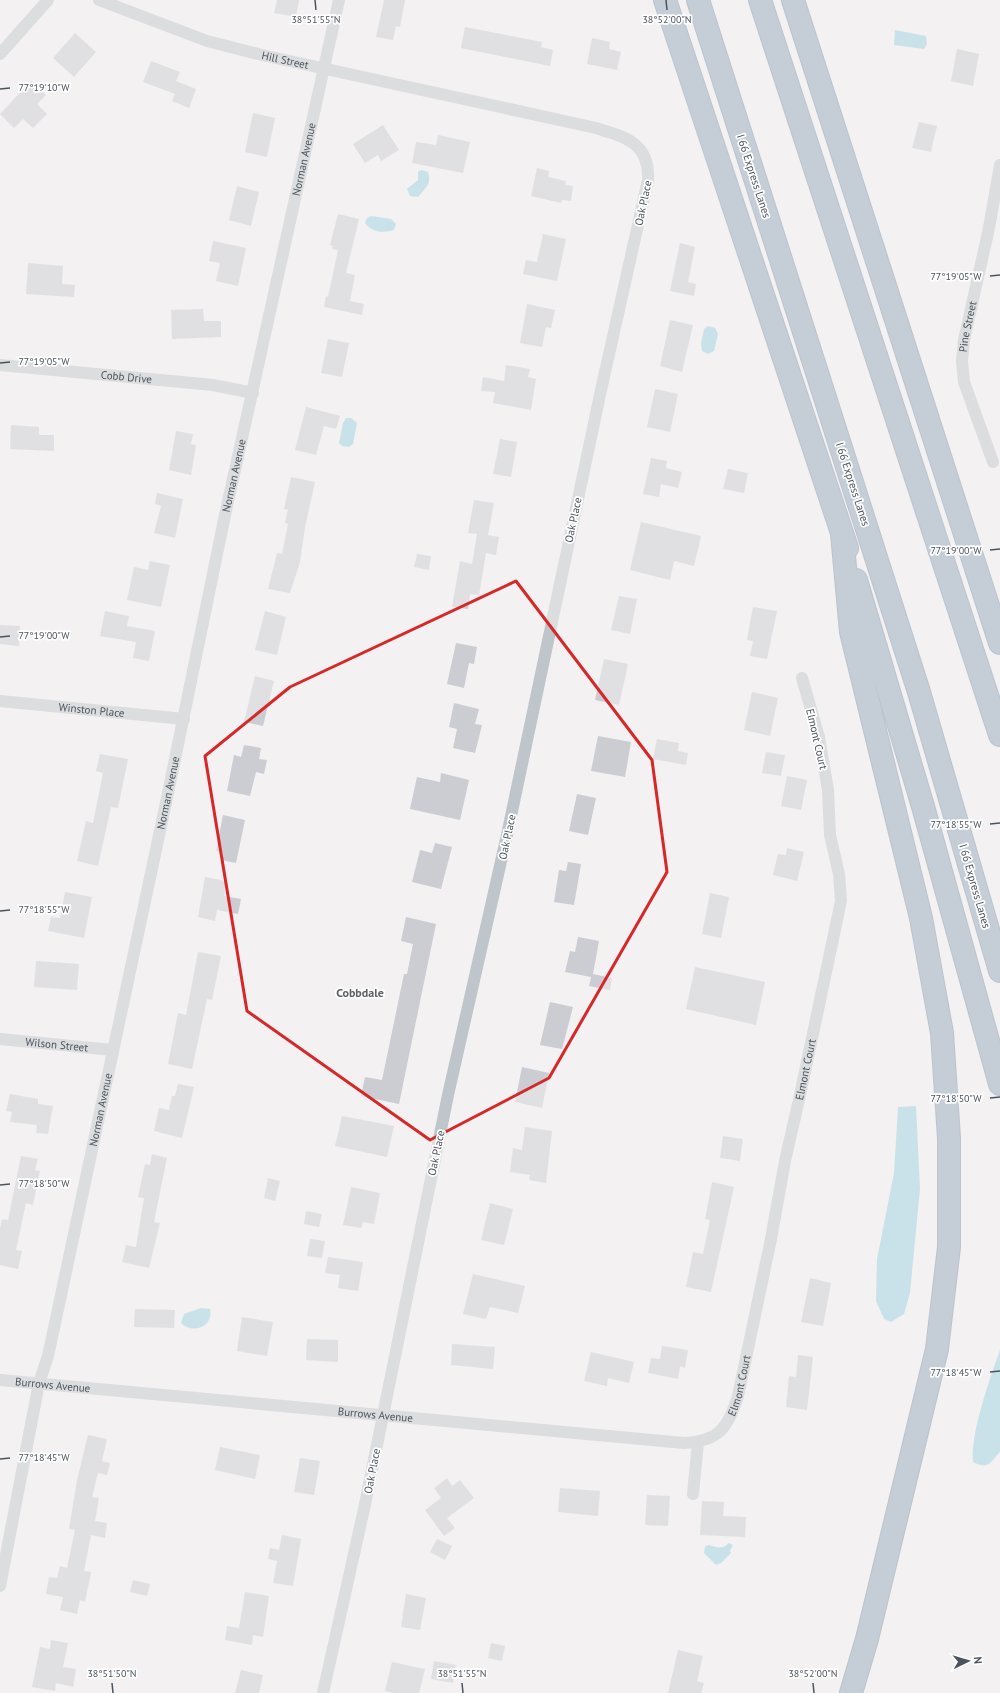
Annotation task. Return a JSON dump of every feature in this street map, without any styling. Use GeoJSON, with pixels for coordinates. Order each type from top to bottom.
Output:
{"type":"FeatureCollection","features":[{"type":"Feature","properties":{"kind":"highway"},"geometry":{"type":"LineString","coordinates":[[665,0],[763,300],[842,534],[924,810],[1000,1084]]}},
{"type":"Feature","properties":{"kind":"highway","name":"I 66 Express Lanes"},"geometry":{"type":"LineString","coordinates":[[698,0],[919,692],[1000,972]]}},
{"type":"Feature","properties":{"kind":"highway"},"geometry":{"type":"LineString","coordinates":[[760,0],[1000,735]]}},
{"type":"Feature","properties":{"kind":"highway"},"geometry":{"type":"LineString","coordinates":[[793,0],[1000,643]]}},
{"type":"Feature","properties":{"kind":"highway"},"geometry":{"type":"LineString","coordinates":[[842,534],[851,632],[921,918],[940,1026],[949,1146],[949,1247],[937,1349],[867,1639],[851,1693]]}},
{"type":"Feature","properties":{"kind":"street"},"geometry":{"type":"LineString","coordinates":[[0,54],[48,0]]}},
{"type":"Feature","properties":{"kind":"street","name":"Hill Street"},"geometry":{"type":"LineString","coordinates":[[99,0],[210,41],[262,55],[478,101]]}},
{"type":"Feature","properties":{"kind":"street","name":"Norman Avenue"},"geometry":{"type":"LineString","coordinates":[[0,1586],[40,1383],[50,1348],[226,515],[339,0]]}},
{"type":"Feature","properties":{"kind":"street","name":"Oak Place"},"geometry":{"type":"LineString","coordinates":[[323,1693],[364,1509],[448,1095],[507,835],[600,390],[648,180],[649,169],[645,157],[632,141],[596,128],[478,101]]}},
{"type":"Feature","properties":{"kind":"street","name":"Pine Street"},"geometry":{"type":"LineString","coordinates":[[993,462],[964,382],[962,361],[964,340],[996,213],[1000,165]]}},
{"type":"Feature","properties":{"kind":"street","name":"Cobb Drive"},"geometry":{"type":"LineString","coordinates":[[0,365],[213,384],[253,393]]}},
{"type":"Feature","properties":{"kind":"street","name":"Elmont Court"},"geometry":{"type":"LineString","coordinates":[[698,1442],[710,1439],[726,1426],[732,1416],[738,1396],[771,1239],[784,1161],[800,1095],[840,901],[839,874],[830,835],[828,790],[819,737],[802,678]]}},
{"type":"Feature","properties":{"kind":"street","name":"Winston Place"},"geometry":{"type":"LineString","coordinates":[[0,702],[184,719]]}},
{"type":"Feature","properties":{"kind":"street","name":"Wilson Street"},"geometry":{"type":"LineString","coordinates":[[0,1039],[112,1050]]}},
{"type":"Feature","properties":{"kind":"street","name":"Burrows Avenue"},"geometry":{"type":"LineString","coordinates":[[0,1380],[684,1443],[698,1442]]}},
{"type":"Feature","properties":{"kind":"street"},"geometry":{"type":"LineString","coordinates":[[693,1494],[698,1442]]}},
{"type":"Feature","properties":{"kind":"highlighted area"},"geometry":{"type":"Polygon","coordinates":[[[516,581],[652,760],[667,872],[549,1078],[430,1140],[247,1011],[205,756],[290,687],[516,581]]]}},
{"type":"Feature","properties":{"kind":"water"},"geometry":{"type":"Polygon","coordinates":[[[895,30],[926,36],[927,44],[924,49],[894,45],[895,30]]]}},
{"type":"Feature","properties":{"kind":"water"},"geometry":{"type":"Polygon","coordinates":[[[421,170],[428,172],[428,183],[418,197],[410,196],[407,189],[418,180],[418,172],[421,170]]]}},
{"type":"Feature","properties":{"kind":"water"},"geometry":{"type":"Polygon","coordinates":[[[371,216],[391,219],[396,224],[394,230],[382,232],[371,229],[365,223],[367,218],[371,216]]]}},
{"type":"Feature","properties":{"kind":"water"},"geometry":{"type":"Polygon","coordinates":[[[708,326],[715,328],[718,334],[714,351],[708,354],[702,351],[701,344],[704,329],[708,326]]]}},
{"type":"Feature","properties":{"kind":"water"},"geometry":{"type":"Polygon","coordinates":[[[346,418],[351,418],[357,423],[353,444],[349,447],[342,446],[339,443],[343,423],[346,418]]]}},
{"type":"Feature","properties":{"kind":"water"},"geometry":{"type":"Polygon","coordinates":[[[916,1106],[920,1189],[910,1293],[904,1314],[891,1322],[884,1319],[876,1301],[877,1259],[894,1173],[898,1107],[916,1106]]]}},
{"type":"Feature","properties":{"kind":"water"},"geometry":{"type":"Polygon","coordinates":[[[201,1308],[210,1309],[209,1320],[202,1327],[191,1328],[186,1327],[181,1323],[184,1314],[201,1308]]]}},
{"type":"Feature","properties":{"kind":"water"},"geometry":{"type":"Polygon","coordinates":[[[1000,1350],[1000,1452],[991,1462],[982,1465],[973,1462],[975,1437],[982,1406],[1000,1350]]]}},
{"type":"Feature","properties":{"kind":"water"},"geometry":{"type":"Polygon","coordinates":[[[729,1543],[733,1545],[730,1551],[731,1553],[721,1563],[716,1565],[704,1553],[705,1546],[709,1545],[720,1547],[729,1543]]]}},
{"type":"Feature","properties":{"kind":"building"},"geometry":{"type":"Polygon","coordinates":[[[277,0],[299,0],[296,17],[274,13],[277,0]]]}},
{"type":"Feature","properties":{"kind":"building"},"geometry":{"type":"Polygon","coordinates":[[[384,0],[405,0],[400,27],[396,26],[393,40],[376,37],[384,0]]]}},
{"type":"Feature","properties":{"kind":"building"},"geometry":{"type":"Polygon","coordinates":[[[465,27],[542,42],[541,47],[553,50],[550,66],[461,48],[465,27]]]}},
{"type":"Feature","properties":{"kind":"building"},"geometry":{"type":"Polygon","coordinates":[[[75,33],[96,52],[74,77],[53,58],[75,33]]]}},
{"type":"Feature","properties":{"kind":"building"},"geometry":{"type":"Polygon","coordinates":[[[592,38],[610,42],[609,49],[621,52],[617,70],[587,64],[592,38]]]}},
{"type":"Feature","properties":{"kind":"building"},"geometry":{"type":"Polygon","coordinates":[[[957,49],[979,54],[973,86],[951,81],[957,49]]]}},
{"type":"Feature","properties":{"kind":"building"},"geometry":{"type":"Polygon","coordinates":[[[151,61],[180,72],[176,81],[196,89],[189,108],[172,101],[175,94],[143,82],[151,61]]]}},
{"type":"Feature","properties":{"kind":"building"},"geometry":{"type":"Polygon","coordinates":[[[31,81],[46,95],[37,104],[47,114],[33,128],[23,119],[14,128],[0,114],[31,81]]]}},
{"type":"Feature","properties":{"kind":"building"},"geometry":{"type":"Polygon","coordinates":[[[253,113],[275,118],[267,157],[245,152],[253,113]]]}},
{"type":"Feature","properties":{"kind":"building"},"geometry":{"type":"Polygon","coordinates":[[[919,122],[937,126],[931,152],[912,148],[919,122]]]}},
{"type":"Feature","properties":{"kind":"building"},"geometry":{"type":"Polygon","coordinates":[[[383,125],[399,150],[381,161],[378,155],[365,163],[353,144],[383,125]]]}},
{"type":"Feature","properties":{"kind":"building"},"geometry":{"type":"Polygon","coordinates":[[[438,135],[470,142],[463,173],[412,163],[416,142],[436,145],[438,135]]]}},
{"type":"Feature","properties":{"kind":"building"},"geometry":{"type":"Polygon","coordinates":[[[537,168],[549,171],[548,177],[566,181],[565,185],[573,186],[571,201],[562,200],[561,203],[531,196],[537,168]]]}},
{"type":"Feature","properties":{"kind":"building"},"geometry":{"type":"Polygon","coordinates":[[[237,186],[259,192],[251,226],[229,220],[237,186]]]}},
{"type":"Feature","properties":{"kind":"building"},"geometry":{"type":"Polygon","coordinates":[[[338,214],[359,219],[346,273],[355,275],[350,301],[364,304],[362,315],[324,307],[326,296],[328,297],[338,250],[332,249],[333,246],[330,245],[338,214]]]}},
{"type":"Feature","properties":{"kind":"building"},"geometry":{"type":"Polygon","coordinates":[[[543,234],[566,239],[557,281],[523,274],[526,260],[537,262],[543,234]]]}},
{"type":"Feature","properties":{"kind":"building"},"geometry":{"type":"Polygon","coordinates":[[[213,241],[246,248],[238,286],[216,281],[220,263],[209,261],[213,241]]]}},
{"type":"Feature","properties":{"kind":"building"},"geometry":{"type":"Polygon","coordinates":[[[680,243],[695,247],[688,282],[696,284],[694,296],[670,291],[680,243]]]}},
{"type":"Feature","properties":{"kind":"building"},"geometry":{"type":"Polygon","coordinates":[[[28,263],[63,266],[62,284],[75,285],[74,297],[26,294],[28,263]]]}},
{"type":"Feature","properties":{"kind":"building"},"geometry":{"type":"Polygon","coordinates":[[[527,304],[555,310],[551,328],[546,327],[542,347],[520,343],[527,304]]]}},
{"type":"Feature","properties":{"kind":"building"},"geometry":{"type":"Polygon","coordinates":[[[203,309],[204,321],[221,321],[221,337],[172,339],[171,310],[203,309]]]}},
{"type":"Feature","properties":{"kind":"building"},"geometry":{"type":"Polygon","coordinates":[[[670,320],[693,325],[682,372],[660,366],[670,320]]]}},
{"type":"Feature","properties":{"kind":"building"},"geometry":{"type":"Polygon","coordinates":[[[328,339],[349,343],[342,377],[321,373],[328,339]]]}},
{"type":"Feature","properties":{"kind":"building"},"geometry":{"type":"Polygon","coordinates":[[[506,365],[530,369],[528,377],[536,379],[531,410],[493,403],[495,392],[481,391],[483,377],[504,381],[506,365]]]}},
{"type":"Feature","properties":{"kind":"building"},"geometry":{"type":"Polygon","coordinates":[[[655,389],[678,394],[670,432],[647,427],[655,389]]]}},
{"type":"Feature","properties":{"kind":"building"},"geometry":{"type":"Polygon","coordinates":[[[306,407],[340,416],[336,429],[324,426],[316,455],[295,450],[306,407]]]}},
{"type":"Feature","properties":{"kind":"building"},"geometry":{"type":"Polygon","coordinates":[[[11,425],[39,427],[39,435],[54,435],[54,451],[10,449],[11,425]]]}},
{"type":"Feature","properties":{"kind":"building"},"geometry":{"type":"Polygon","coordinates":[[[176,431],[193,434],[191,444],[196,445],[191,475],[169,470],[176,431]]]}},
{"type":"Feature","properties":{"kind":"building"},"geometry":{"type":"Polygon","coordinates":[[[500,439],[517,442],[511,477],[493,474],[500,439]]]}},
{"type":"Feature","properties":{"kind":"building"},"geometry":{"type":"Polygon","coordinates":[[[651,458],[667,461],[666,468],[682,472],[678,488],[661,484],[659,497],[643,494],[651,458]]]}},
{"type":"Feature","properties":{"kind":"building"},"geometry":{"type":"Polygon","coordinates":[[[728,469],[748,473],[744,493],[723,489],[728,469]]]}},
{"type":"Feature","properties":{"kind":"building"},"geometry":{"type":"Polygon","coordinates":[[[291,477],[315,482],[305,527],[300,562],[290,593],[268,589],[277,553],[282,554],[288,524],[285,523],[288,510],[284,509],[291,477]]]}},
{"type":"Feature","properties":{"kind":"building"},"geometry":{"type":"Polygon","coordinates":[[[157,493],[183,499],[175,538],[154,533],[161,506],[155,504],[157,493]]]}},
{"type":"Feature","properties":{"kind":"building"},"geometry":{"type":"Polygon","coordinates":[[[474,500],[494,503],[488,535],[499,537],[496,555],[486,553],[479,595],[470,594],[468,609],[452,607],[460,561],[472,564],[477,534],[468,533],[474,500]]]}},
{"type":"Feature","properties":{"kind":"building"},"geometry":{"type":"Polygon","coordinates":[[[641,522],[701,536],[694,566],[674,561],[670,580],[630,570],[641,522]]]}},
{"type":"Feature","properties":{"kind":"building"},"geometry":{"type":"Polygon","coordinates":[[[417,554],[431,556],[429,570],[414,567],[417,554]]]}},
{"type":"Feature","properties":{"kind":"building"},"geometry":{"type":"Polygon","coordinates":[[[150,561],[170,565],[161,607],[127,600],[134,567],[148,570],[150,561]]]}},
{"type":"Feature","properties":{"kind":"building"},"geometry":{"type":"Polygon","coordinates":[[[619,596],[637,599],[630,634],[611,630],[619,596]]]}},
{"type":"Feature","properties":{"kind":"building"},"geometry":{"type":"Polygon","coordinates":[[[753,607],[777,611],[767,659],[750,656],[753,641],[747,640],[753,607]]]}},
{"type":"Feature","properties":{"kind":"building"},"geometry":{"type":"Polygon","coordinates":[[[105,611],[129,616],[127,626],[155,631],[149,661],[133,658],[136,642],[100,636],[105,611]]]}},
{"type":"Feature","properties":{"kind":"building"},"geometry":{"type":"Polygon","coordinates":[[[265,611],[286,617],[277,655],[255,650],[265,611]]]}},
{"type":"Feature","properties":{"kind":"building"},"geometry":{"type":"Polygon","coordinates":[[[0,625],[20,626],[19,646],[0,644],[0,625]]]}},
{"type":"Feature","properties":{"kind":"building"},"geometry":{"type":"Polygon","coordinates":[[[456,643],[477,647],[474,664],[469,663],[464,688],[447,684],[456,643]]]}},
{"type":"Feature","properties":{"kind":"building"},"geometry":{"type":"Polygon","coordinates":[[[604,659],[628,664],[619,705],[595,700],[604,659]]]}},
{"type":"Feature","properties":{"kind":"building"},"geometry":{"type":"Polygon","coordinates":[[[255,676],[274,681],[263,726],[244,722],[255,676]]]}},
{"type":"Feature","properties":{"kind":"building"},"geometry":{"type":"Polygon","coordinates":[[[752,692],[778,698],[770,736],[744,730],[752,692]]]}},
{"type":"Feature","properties":{"kind":"building"},"geometry":{"type":"Polygon","coordinates":[[[454,703],[479,709],[475,724],[482,725],[475,753],[453,748],[457,729],[449,727],[454,703]]]}},
{"type":"Feature","properties":{"kind":"building"},"geometry":{"type":"Polygon","coordinates":[[[598,736],[631,742],[625,777],[591,771],[598,736]]]}},
{"type":"Feature","properties":{"kind":"building"},"geometry":{"type":"Polygon","coordinates":[[[657,739],[679,743],[678,751],[688,753],[686,765],[653,759],[657,739]]]}},
{"type":"Feature","properties":{"kind":"building"},"geometry":{"type":"Polygon","coordinates":[[[244,745],[261,748],[259,759],[267,760],[264,774],[256,772],[250,796],[227,791],[234,755],[241,757],[244,745]]]}},
{"type":"Feature","properties":{"kind":"building"},"geometry":{"type":"Polygon","coordinates":[[[766,752],[785,755],[781,776],[762,773],[766,752]]]}},
{"type":"Feature","properties":{"kind":"building"},"geometry":{"type":"Polygon","coordinates":[[[100,754],[128,759],[118,808],[111,807],[98,866],[77,861],[86,821],[93,823],[103,773],[96,771],[100,754]]]}},
{"type":"Feature","properties":{"kind":"building"},"geometry":{"type":"Polygon","coordinates":[[[441,773],[469,780],[460,820],[410,809],[417,777],[440,782],[441,773]]]}},
{"type":"Feature","properties":{"kind":"building"},"geometry":{"type":"Polygon","coordinates":[[[787,776],[807,780],[801,810],[781,806],[787,776]]]}},
{"type":"Feature","properties":{"kind":"building"},"geometry":{"type":"Polygon","coordinates":[[[577,794],[596,798],[588,835],[569,831],[577,794]]]}},
{"type":"Feature","properties":{"kind":"building"},"geometry":{"type":"Polygon","coordinates":[[[223,815],[245,820],[236,863],[221,860],[223,852],[216,851],[223,815]]]}},
{"type":"Feature","properties":{"kind":"building"},"geometry":{"type":"Polygon","coordinates":[[[435,843],[452,847],[441,889],[412,882],[420,850],[432,853],[435,843]]]}},
{"type":"Feature","properties":{"kind":"building"},"geometry":{"type":"Polygon","coordinates":[[[787,848],[804,852],[797,881],[773,875],[778,854],[786,855],[787,848]]]}},
{"type":"Feature","properties":{"kind":"building"},"geometry":{"type":"Polygon","coordinates":[[[568,862],[581,864],[574,905],[554,902],[559,870],[566,871],[568,862]]]}},
{"type":"Feature","properties":{"kind":"building"},"geometry":{"type":"Polygon","coordinates":[[[205,877],[226,881],[224,896],[241,899],[238,914],[217,910],[215,921],[198,917],[205,877]]]}},
{"type":"Feature","properties":{"kind":"building"},"geometry":{"type":"Polygon","coordinates":[[[65,892],[92,897],[84,938],[48,931],[51,917],[60,918],[65,892]]]}},
{"type":"Feature","properties":{"kind":"building"},"geometry":{"type":"Polygon","coordinates":[[[710,893],[729,897],[721,938],[702,934],[710,893]]]}},
{"type":"Feature","properties":{"kind":"building"},"geometry":{"type":"Polygon","coordinates":[[[406,917],[436,924],[399,1104],[361,1096],[365,1077],[382,1080],[404,974],[407,974],[413,944],[401,941],[406,917]]]}},
{"type":"Feature","properties":{"kind":"building"},"geometry":{"type":"Polygon","coordinates":[[[578,937],[599,941],[593,974],[612,978],[610,990],[589,986],[591,977],[565,972],[570,951],[575,952],[578,937]]]}},
{"type":"Feature","properties":{"kind":"building"},"geometry":{"type":"Polygon","coordinates":[[[198,952],[221,956],[212,1000],[207,999],[192,1069],[168,1064],[178,1013],[186,1015],[198,952]]]}},
{"type":"Feature","properties":{"kind":"building"},"geometry":{"type":"Polygon","coordinates":[[[36,961],[79,964],[77,990],[34,987],[36,961]]]}},
{"type":"Feature","properties":{"kind":"building"},"geometry":{"type":"Polygon","coordinates":[[[695,967],[765,982],[756,1025],[686,1009],[695,967]]]}},
{"type":"Feature","properties":{"kind":"building"},"geometry":{"type":"Polygon","coordinates":[[[550,1002],[573,1007],[562,1049],[540,1045],[550,1002]]]}},
{"type":"Feature","properties":{"kind":"building"},"geometry":{"type":"Polygon","coordinates":[[[522,1067],[549,1073],[542,1108],[515,1102],[522,1067]]]}},
{"type":"Feature","properties":{"kind":"building"},"geometry":{"type":"Polygon","coordinates":[[[178,1084],[194,1087],[182,1138],[154,1131],[159,1108],[169,1110],[172,1096],[175,1096],[178,1084]]]}},
{"type":"Feature","properties":{"kind":"building"},"geometry":{"type":"Polygon","coordinates":[[[10,1094],[38,1099],[38,1104],[53,1106],[48,1134],[36,1133],[37,1125],[10,1122],[12,1112],[6,1111],[10,1094]]]}},
{"type":"Feature","properties":{"kind":"building"},"geometry":{"type":"Polygon","coordinates":[[[342,1116],[394,1126],[387,1157],[335,1146],[342,1116]]]}},
{"type":"Feature","properties":{"kind":"building"},"geometry":{"type":"Polygon","coordinates":[[[525,1127],[552,1131],[546,1183],[529,1180],[530,1175],[510,1172],[513,1148],[522,1150],[525,1127]]]}},
{"type":"Feature","properties":{"kind":"building"},"geometry":{"type":"Polygon","coordinates":[[[723,1136],[743,1139],[740,1161],[720,1158],[723,1136]]]}},
{"type":"Feature","properties":{"kind":"building"},"geometry":{"type":"Polygon","coordinates":[[[152,1154],[167,1158],[154,1222],[160,1223],[149,1268],[122,1262],[126,1245],[136,1247],[144,1198],[138,1197],[145,1164],[150,1165],[152,1154]]]}},
{"type":"Feature","properties":{"kind":"building"},"geometry":{"type":"Polygon","coordinates":[[[21,1156],[38,1159],[35,1170],[40,1171],[33,1205],[26,1203],[16,1250],[22,1251],[18,1269],[0,1265],[0,1228],[2,1219],[8,1220],[21,1156]]]}},
{"type":"Feature","properties":{"kind":"building"},"geometry":{"type":"Polygon","coordinates":[[[268,1178],[280,1181],[275,1201],[264,1198],[268,1178]]]}},
{"type":"Feature","properties":{"kind":"building"},"geometry":{"type":"Polygon","coordinates":[[[712,1182],[734,1187],[711,1292],[686,1287],[693,1252],[703,1254],[710,1220],[705,1219],[712,1182]]]}},
{"type":"Feature","properties":{"kind":"building"},"geometry":{"type":"Polygon","coordinates":[[[351,1187],[380,1193],[374,1224],[363,1222],[361,1228],[343,1225],[351,1187]]]}},
{"type":"Feature","properties":{"kind":"building"},"geometry":{"type":"Polygon","coordinates":[[[490,1203],[513,1209],[504,1245],[481,1240],[490,1203]]]}},
{"type":"Feature","properties":{"kind":"building"},"geometry":{"type":"Polygon","coordinates":[[[306,1211],[322,1214],[319,1227],[304,1224],[306,1211]]]}},
{"type":"Feature","properties":{"kind":"building"},"geometry":{"type":"Polygon","coordinates":[[[310,1239],[325,1241],[322,1258],[307,1256],[310,1239]]]}},
{"type":"Feature","properties":{"kind":"building"},"geometry":{"type":"Polygon","coordinates":[[[328,1257],[363,1262],[358,1291],[338,1288],[340,1275],[325,1273],[328,1257]]]}},
{"type":"Feature","properties":{"kind":"building"},"geometry":{"type":"Polygon","coordinates":[[[473,1274],[525,1286],[518,1313],[490,1307],[486,1319],[463,1314],[473,1274]]]}},
{"type":"Feature","properties":{"kind":"building"},"geometry":{"type":"Polygon","coordinates":[[[810,1278],[831,1283],[823,1326],[801,1322],[810,1278]]]}},
{"type":"Feature","properties":{"kind":"building"},"geometry":{"type":"Polygon","coordinates":[[[135,1309],[175,1310],[174,1328],[134,1327],[135,1309]]]}},
{"type":"Feature","properties":{"kind":"building"},"geometry":{"type":"Polygon","coordinates":[[[242,1317],[273,1322],[267,1356],[237,1351],[242,1317]]]}},
{"type":"Feature","properties":{"kind":"building"},"geometry":{"type":"Polygon","coordinates":[[[307,1339],[338,1340],[338,1362],[306,1360],[307,1339]]]}},
{"type":"Feature","properties":{"kind":"building"},"geometry":{"type":"Polygon","coordinates":[[[452,1344],[495,1347],[493,1369],[451,1365],[452,1344]]]}},
{"type":"Feature","properties":{"kind":"building"},"geometry":{"type":"Polygon","coordinates":[[[662,1346],[688,1350],[685,1368],[680,1366],[678,1379],[648,1373],[651,1358],[660,1359],[662,1346]]]}},
{"type":"Feature","properties":{"kind":"building"},"geometry":{"type":"Polygon","coordinates":[[[591,1352],[634,1362],[629,1383],[608,1378],[607,1386],[584,1381],[591,1352]]]}},
{"type":"Feature","properties":{"kind":"building"},"geometry":{"type":"Polygon","coordinates":[[[798,1355],[813,1357],[807,1410],[786,1407],[789,1376],[796,1377],[798,1355]]]}},
{"type":"Feature","properties":{"kind":"building"},"geometry":{"type":"Polygon","coordinates":[[[88,1435],[107,1439],[102,1461],[110,1463],[107,1475],[98,1473],[92,1497],[99,1498],[95,1521],[107,1523],[105,1538],[91,1535],[84,1571],[91,1572],[85,1602],[80,1600],[77,1614],[60,1610],[63,1597],[46,1594],[49,1577],[57,1578],[60,1566],[67,1568],[75,1530],[69,1529],[77,1480],[88,1435]]]}},
{"type":"Feature","properties":{"kind":"building"},"geometry":{"type":"Polygon","coordinates":[[[220,1447],[260,1455],[255,1479],[215,1470],[220,1447]]]}},
{"type":"Feature","properties":{"kind":"building"},"geometry":{"type":"Polygon","coordinates":[[[300,1458],[320,1461],[314,1495],[294,1492],[300,1458]]]}},
{"type":"Feature","properties":{"kind":"building"},"geometry":{"type":"Polygon","coordinates":[[[447,1478],[452,1486],[460,1480],[474,1498],[447,1518],[455,1528],[444,1536],[425,1510],[441,1498],[434,1488],[447,1478]]]}},
{"type":"Feature","properties":{"kind":"building"},"geometry":{"type":"Polygon","coordinates":[[[560,1488],[600,1491],[598,1516],[558,1512],[560,1488]]]}},
{"type":"Feature","properties":{"kind":"building"},"geometry":{"type":"Polygon","coordinates":[[[647,1495],[670,1496],[668,1526],[645,1525],[647,1495]]]}},
{"type":"Feature","properties":{"kind":"building"},"geometry":{"type":"Polygon","coordinates":[[[702,1501],[724,1502],[723,1516],[746,1517],[745,1537],[700,1535],[702,1501]]]}},
{"type":"Feature","properties":{"kind":"building"},"geometry":{"type":"Polygon","coordinates":[[[282,1535],[301,1539],[293,1586],[273,1583],[277,1561],[268,1559],[270,1548],[279,1550],[282,1535]]]}},
{"type":"Feature","properties":{"kind":"building"},"geometry":{"type":"Polygon","coordinates":[[[437,1539],[452,1546],[445,1560],[430,1552],[437,1539]]]}},
{"type":"Feature","properties":{"kind":"building"},"geometry":{"type":"Polygon","coordinates":[[[133,1580],[150,1584],[147,1596],[130,1592],[133,1580]]]}},
{"type":"Feature","properties":{"kind":"building"},"geometry":{"type":"Polygon","coordinates":[[[245,1592],[269,1596],[263,1637],[253,1635],[252,1645],[225,1640],[227,1626],[239,1628],[245,1592]]]}},
{"type":"Feature","properties":{"kind":"building"},"geometry":{"type":"Polygon","coordinates":[[[406,1594],[426,1598],[420,1630],[401,1627],[406,1594]]]}},
{"type":"Feature","properties":{"kind":"building"},"geometry":{"type":"Polygon","coordinates":[[[51,1640],[68,1643],[63,1667],[76,1669],[73,1687],[56,1683],[55,1691],[32,1687],[40,1647],[50,1649],[51,1640]]]}},
{"type":"Feature","properties":{"kind":"building"},"geometry":{"type":"Polygon","coordinates":[[[491,1643],[505,1646],[502,1661],[488,1658],[491,1643]]]}},
{"type":"Feature","properties":{"kind":"building"},"geometry":{"type":"Polygon","coordinates":[[[678,1650],[703,1656],[697,1681],[704,1683],[701,1693],[668,1693],[678,1650]]]}},
{"type":"Feature","properties":{"kind":"building"},"geometry":{"type":"Polygon","coordinates":[[[434,1661],[456,1665],[453,1683],[431,1679],[434,1661]]]}},
{"type":"Feature","properties":{"kind":"building"},"geometry":{"type":"Polygon","coordinates":[[[392,1662],[425,1669],[419,1693],[394,1693],[385,1691],[392,1662]]]}},
{"type":"Feature","properties":{"kind":"building"},"geometry":{"type":"Polygon","coordinates":[[[241,1670],[263,1675],[259,1693],[235,1693],[241,1670]]]}},
{"type":"Feature","properties":{"kind":"district","name":"Cobbdale"},"geometry":{"type":"Point","coordinates":[360,992]}}]}
